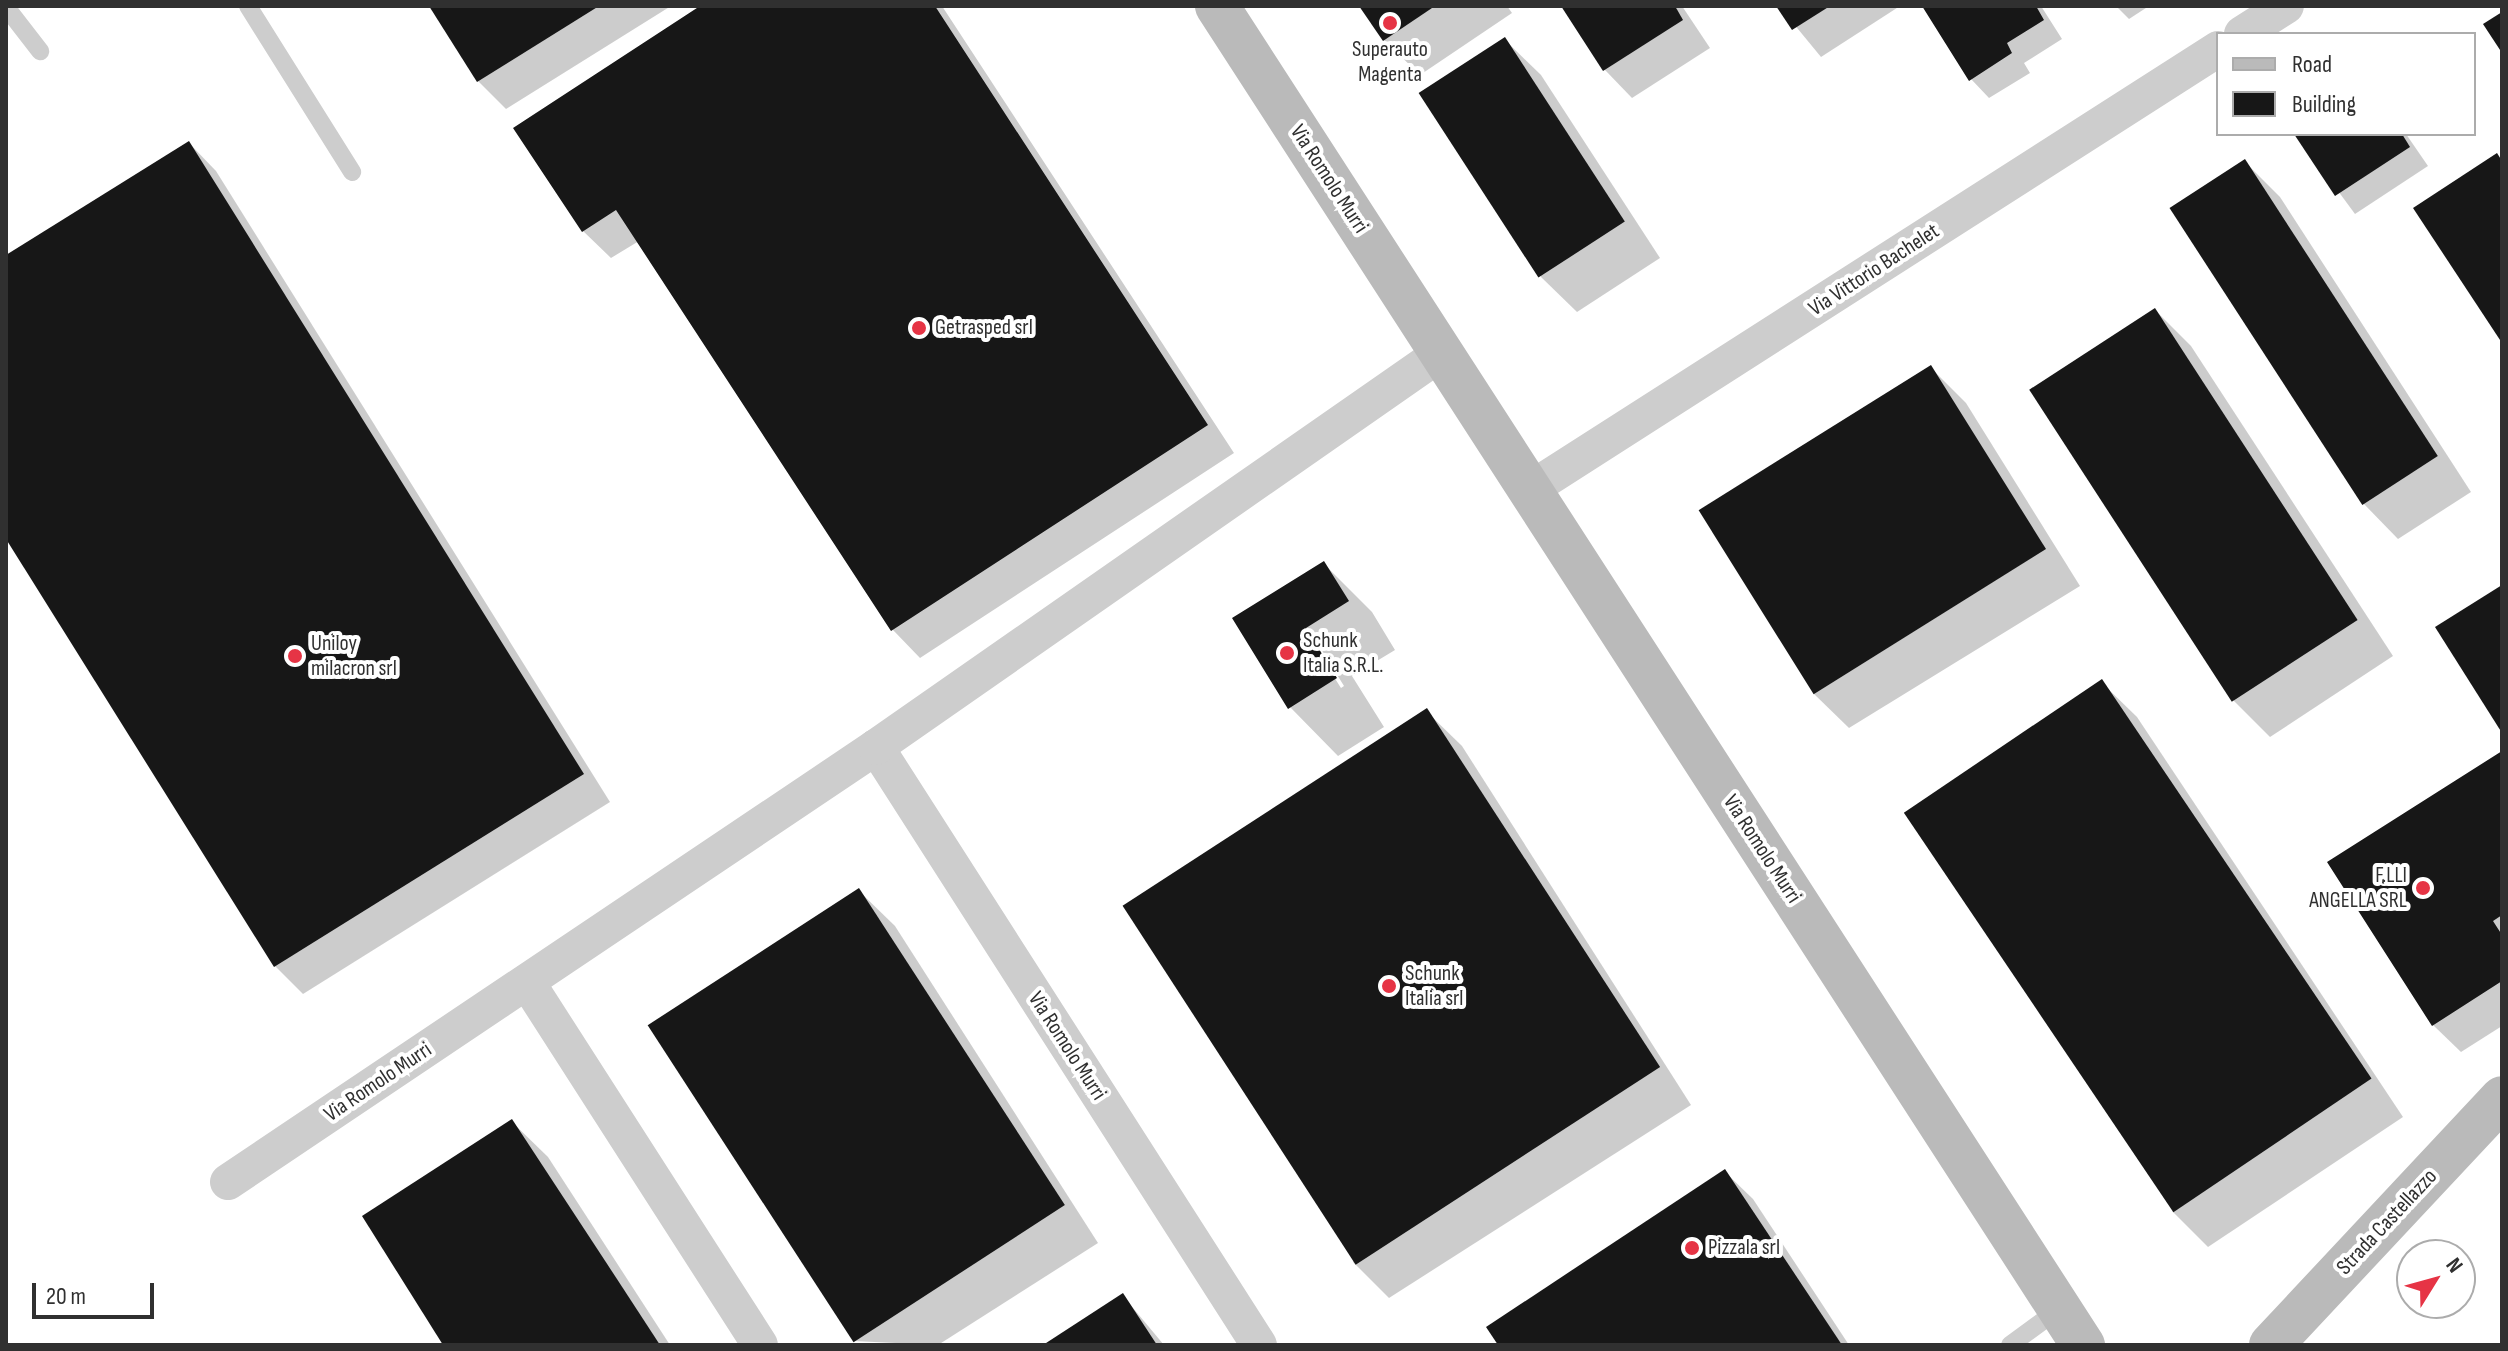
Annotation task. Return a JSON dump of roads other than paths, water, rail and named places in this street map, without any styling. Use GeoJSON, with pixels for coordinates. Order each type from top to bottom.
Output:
{"type":"FeatureCollection","features":[{"type":"Feature","properties":{"kind":"street","name":"Via Romolo Murri"},"geometry":{"type":"LineString","coordinates":[[1217,6],[2083,1345]]}},
{"type":"Feature","properties":{"kind":"street"},"geometry":{"type":"LineString","coordinates":[[2245,32],[2286,6]]}},
{"type":"Feature","properties":{"kind":"street","name":"Via Vittorio Bachelet"},"geometry":{"type":"LineString","coordinates":[[1529,490],[2216,50]]}},
{"type":"Feature","properties":{"kind":"street","name":"Via Romolo Murri"},"geometry":{"type":"LineString","coordinates":[[228,1182],[876,747],[1441,353]]}},
{"type":"Feature","properties":{"kind":"street","name":"Via Romolo Murri"},"geometry":{"type":"LineString","coordinates":[[876,747],[1259,1345]]}},
{"type":"Feature","properties":{"kind":"street"},"geometry":{"type":"LineString","coordinates":[[527,982],[760,1345]]}},
{"type":"Feature","properties":{"kind":"street","name":"Strada Castellazzo"},"geometry":{"type":"LineString","coordinates":[[2271,1345],[2502,1098]]}},
{"type":"Feature","properties":{"kind":"lane"},"geometry":{"type":"LineString","coordinates":[[248,6],[352,172]]}},
{"type":"Feature","properties":{"kind":"lane"},"geometry":{"type":"LineString","coordinates":[[6,7],[40,51]]}},
{"type":"Feature","properties":{"kind":"lane"},"geometry":{"type":"LineString","coordinates":[[2010,1345],[2059,1309]]}},
{"type":"Feature","properties":{"kind":"place","name":"Superauto Magenta"},"geometry":{"type":"Point","coordinates":[1390,23]}},
{"type":"Feature","properties":{"kind":"place","name":"Getrasped srl"},"geometry":{"type":"Point","coordinates":[919,328]}},
{"type":"Feature","properties":{"kind":"place","name":"Schunk Italia S.R.L."},"geometry":{"type":"Point","coordinates":[1287,653]}},
{"type":"Feature","properties":{"kind":"place","name":"Uniloy milacron srl"},"geometry":{"type":"Point","coordinates":[295,656]}},
{"type":"Feature","properties":{"kind":"place","name":"F.LLI ANGELLA SRL"},"geometry":{"type":"Point","coordinates":[2423,888]}},
{"type":"Feature","properties":{"kind":"place","name":"Schunk Italia srl"},"geometry":{"type":"Point","coordinates":[1389,986]}},
{"type":"Feature","properties":{"kind":"place","name":"Pizzala srl"},"geometry":{"type":"Point","coordinates":[1692,1248]}}]}
